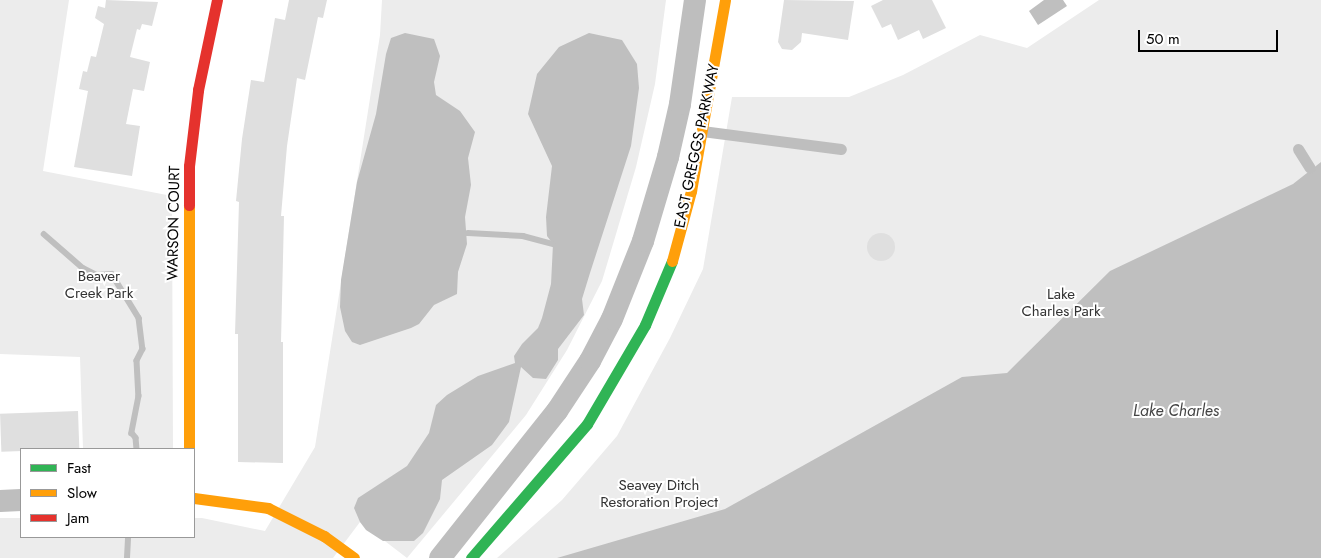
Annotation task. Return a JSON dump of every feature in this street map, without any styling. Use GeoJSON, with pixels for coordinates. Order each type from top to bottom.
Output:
{"type":"FeatureCollection","features":[{"type":"Feature","properties":{"kind":"street","name":"WARSON COURT"},"geometry":{"type":"LineString","coordinates":[[189,448],[189,166],[198,90],[217,0]]}},
{"type":"Feature","properties":{"kind":"street","name":"EAST GREGGS PARKWAY"},"geometry":{"type":"LineString","coordinates":[[440,558],[557,412],[590,361],[612,319],[643,241],[668,157],[680,104],[695,0]]}},
{"type":"Feature","properties":{"kind":"street","name":"EAST GREGGS PARKWAY"},"geometry":{"type":"LineString","coordinates":[[471,558],[587,424],[640,333],[670,266],[691,190],[725,0]]}},
{"type":"Feature","properties":{"kind":"street"},"geometry":{"type":"LineString","coordinates":[[195,498],[268,508],[324,536],[354,558]]}},
{"type":"Feature","properties":{"kind":"street"},"geometry":{"type":"LineString","coordinates":[[0,500],[20,500]]}},
{"type":"Feature","properties":{"kind":"lane"},"geometry":{"type":"LineString","coordinates":[[702,132],[841,149]]}},
{"type":"Feature","properties":{"kind":"lane"},"geometry":{"type":"LineString","coordinates":[[1298,149],[1310,168]]}},
{"type":"Feature","properties":{"kind":"green space","name":"Beaver Creek Park"},"geometry":{"type":"Polygon","coordinates":[[[0,0],[69,0],[43,171],[172,196],[173,448],[83,448],[80,357],[0,354],[0,0]]]}},
{"type":"Feature","properties":{"kind":"green space"},"geometry":{"type":"Polygon","coordinates":[[[382,0],[666,0],[655,84],[636,167],[602,281],[567,350],[526,415],[407,558],[360,522],[333,558],[0,558],[0,518],[20,518],[20,538],[195,538],[195,518],[265,531],[315,447],[380,35],[382,0]]]}},
{"type":"Feature","properties":{"kind":"green space","name":"Lake Charles Park"},"geometry":{"type":"Polygon","coordinates":[[[1099,0],[1321,0],[1321,558],[497,558],[562,500],[617,436],[670,338],[703,269],[732,97],[849,97],[903,75],[980,35],[1027,48],[1099,0]]]}},
{"type":"Feature","properties":{"kind":"water"},"geometry":{"type":"Polygon","coordinates":[[[1044,0],[1063,0],[1067,6],[1038,25],[1029,11],[1044,0]]]}},
{"type":"Feature","properties":{"kind":"water"},"geometry":{"type":"Polygon","coordinates":[[[405,33],[434,39],[440,56],[434,82],[436,95],[460,111],[475,132],[468,158],[471,185],[465,217],[467,244],[458,272],[457,294],[434,305],[419,324],[360,345],[352,342],[345,331],[340,307],[341,280],[357,182],[376,114],[386,54],[391,38],[405,33]]]}},
{"type":"Feature","properties":{"kind":"water"},"geometry":{"type":"Polygon","coordinates":[[[589,33],[622,40],[637,64],[639,88],[631,146],[582,299],[584,315],[558,349],[558,360],[546,379],[533,378],[521,367],[509,422],[492,445],[442,480],[440,499],[423,533],[414,541],[383,541],[366,530],[360,522],[354,508],[358,498],[407,466],[429,433],[436,405],[447,395],[478,376],[515,363],[514,356],[522,344],[538,328],[551,284],[553,244],[547,236],[546,217],[552,166],[528,114],[537,74],[559,47],[589,33]]]}},
{"type":"Feature","properties":{"kind":"water","name":"Lake Charles"},"geometry":{"type":"Polygon","coordinates":[[[1321,162],[1321,558],[557,558],[725,509],[962,377],[1007,373],[1110,271],[1293,184],[1321,162]]]}},
{"type":"Feature","properties":{"kind":"building"},"geometry":{"type":"Polygon","coordinates":[[[106,0],[158,2],[152,26],[142,24],[140,30],[137,29],[130,57],[150,62],[144,91],[133,89],[126,124],[140,126],[132,176],[74,167],[88,91],[79,89],[83,71],[87,72],[91,56],[96,57],[104,24],[95,18],[98,6],[105,8],[106,0]]]}},
{"type":"Feature","properties":{"kind":"building"},"geometry":{"type":"Polygon","coordinates":[[[289,0],[327,0],[323,18],[318,17],[305,80],[297,78],[287,146],[281,216],[284,216],[281,342],[283,342],[283,463],[238,462],[238,334],[235,334],[239,202],[236,201],[242,139],[251,80],[264,82],[275,18],[285,20],[289,0]]]}},
{"type":"Feature","properties":{"kind":"building"},"geometry":{"type":"Polygon","coordinates":[[[784,0],[854,1],[848,40],[802,33],[801,42],[792,50],[782,49],[778,42],[784,0]]]}},
{"type":"Feature","properties":{"kind":"building"},"geometry":{"type":"Polygon","coordinates":[[[883,0],[932,0],[946,28],[923,39],[919,30],[898,40],[891,24],[882,28],[871,6],[883,0]]]}},
{"type":"Feature","properties":{"kind":"building"},"geometry":{"type":"Polygon","coordinates":[[[881,233],[891,237],[895,247],[891,257],[881,261],[871,257],[867,247],[871,237],[881,233]]]}},
{"type":"Feature","properties":{"kind":"building"},"geometry":{"type":"Polygon","coordinates":[[[78,411],[79,448],[20,448],[20,451],[1,452],[0,414],[78,411]]]}},
{"type":"Feature","properties":{"kind":"waterway"},"geometry":{"type":"LineString","coordinates":[[468,233],[523,236],[553,244]]}},
{"type":"Feature","properties":{"kind":"waterway"},"geometry":{"type":"LineString","coordinates":[[44,234],[83,268],[97,275],[112,274],[139,318],[143,349],[137,361],[139,396],[132,433],[136,438],[137,448]]}},
{"type":"Feature","properties":{"kind":"waterway"},"geometry":{"type":"LineString","coordinates":[[127,558],[128,538]]}},
{"type":"Feature","properties":{"kind":"traffic: fast"},"geometry":{"type":"LineString","coordinates":[[471,558],[587,424],[645,325],[672,261]]}},
{"type":"Feature","properties":{"kind":"traffic: slow"},"geometry":{"type":"LineString","coordinates":[[672,261],[691,191],[725,0]]}},
{"type":"Feature","properties":{"kind":"traffic: slow"},"geometry":{"type":"LineString","coordinates":[[189,205],[189,448]]}},
{"type":"Feature","properties":{"kind":"traffic: slow"},"geometry":{"type":"LineString","coordinates":[[195,498],[268,508],[324,536],[354,558]]}},
{"type":"Feature","properties":{"kind":"traffic: jam"},"geometry":{"type":"LineString","coordinates":[[189,205],[189,166],[198,90],[217,0]]}},
{"type":"Feature","properties":{"kind":"park label","name":"Seavey Ditch Restoration Project"},"geometry":{"type":"Point","coordinates":[659,494]}}]}
